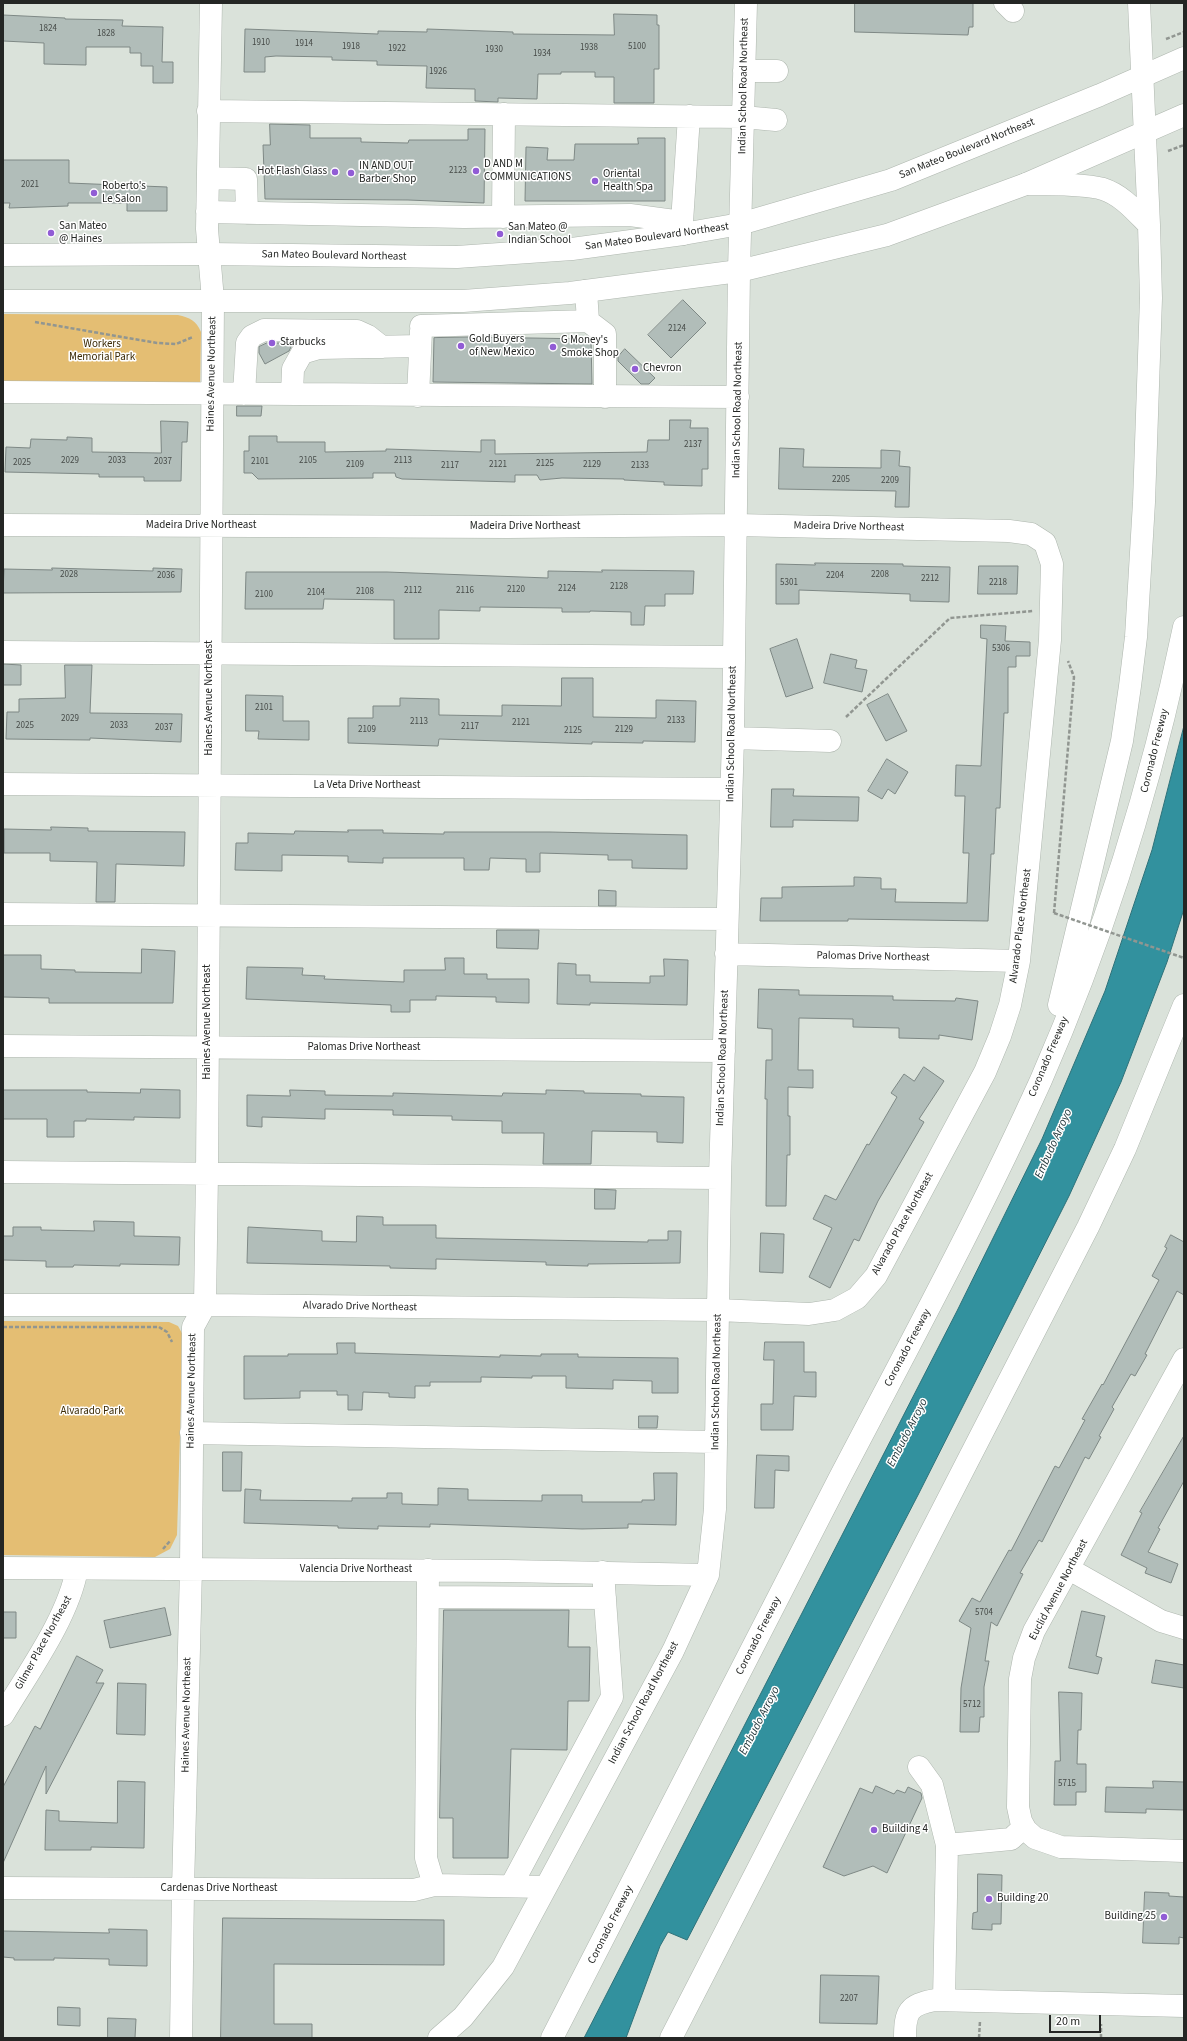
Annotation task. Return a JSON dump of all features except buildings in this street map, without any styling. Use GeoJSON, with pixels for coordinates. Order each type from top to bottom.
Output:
{"type":"FeatureCollection","features":[{"type":"Feature","properties":{"kind":"main road","name":"Haines Avenue Northeast"},"geometry":{"type":"LineString","coordinates":[[181,2038],[191,1568],[193,1327],[205,1305],[207,1173],[210,526],[213,300],[208,254],[207,212],[211,3]]}},
{"type":"Feature","properties":{"kind":"main road","name":"Indian School Road Northeast"},"geometry":{"type":"LineString","coordinates":[[439,2038],[463,2017],[503,1967],[673,1651],[708,1575],[715,1509],[720,1178],[733,738],[739,272],[746,3]]}},
{"type":"Feature","properties":{"kind":"main road"},"geometry":{"type":"LineString","coordinates":[[1042,1077],[1116,768],[1130,686],[1136,637],[1144,502],[1151,298],[1140,3]]}},
{"type":"Feature","properties":{"kind":"main road","name":"San Mateo Boulevard Northeast"},"geometry":{"type":"LineString","coordinates":[[3,255],[208,254],[457,257],[572,249],[683,228],[740,224],[891,180],[1100,95],[1142,75],[1184,58]]}},
{"type":"Feature","properties":{"kind":"main road"},"geometry":{"type":"LineString","coordinates":[[744,71],[777,71]]}},
{"type":"Feature","properties":{"kind":"main road"},"geometry":{"type":"LineString","coordinates":[[208,111],[689,116],[743,117],[776,120]]}},
{"type":"Feature","properties":{"kind":"main road"},"geometry":{"type":"LineString","coordinates":[[503,217],[504,114]]}},
{"type":"Feature","properties":{"kind":"main road"},"geometry":{"type":"LineString","coordinates":[[207,212],[503,217],[630,215],[683,228],[689,116]]}},
{"type":"Feature","properties":{"kind":"main road"},"geometry":{"type":"LineString","coordinates":[[3,301],[463,301],[586,291],[739,272],[886,235],[1026,184],[1176,119]]}},
{"type":"Feature","properties":{"kind":"main road"},"geometry":{"type":"LineString","coordinates":[[208,178],[246,179],[246,213]]}},
{"type":"Feature","properties":{"kind":"main road"},"geometry":{"type":"LineString","coordinates":[[1026,184],[1073,186],[1103,190],[1127,203],[1149,225]]}},
{"type":"Feature","properties":{"kind":"main road"},"geometry":{"type":"LineString","coordinates":[[586,291],[588,321]]}},
{"type":"Feature","properties":{"kind":"main road"},"geometry":{"type":"LineString","coordinates":[[418,396],[422,301]]}},
{"type":"Feature","properties":{"kind":"main road"},"geometry":{"type":"LineString","coordinates":[[292,394],[293,369],[302,353],[318,348],[382,347],[420,336],[588,321],[604,334],[605,397]]}},
{"type":"Feature","properties":{"kind":"main road"},"geometry":{"type":"LineString","coordinates":[[244,394],[248,343],[252,336],[264,330],[356,331],[368,336],[382,347]]}},
{"type":"Feature","properties":{"kind":"main road"},"geometry":{"type":"LineString","coordinates":[[3,392],[738,397]]}},
{"type":"Feature","properties":{"kind":"main road","name":"Madeira Drive Northeast"},"geometry":{"type":"LineString","coordinates":[[3,524],[524,527],[736,525],[1009,531],[1031,534],[1045,543]]}},
{"type":"Feature","properties":{"kind":"main road","name":"Alvarado Place Northeast"},"geometry":{"type":"LineString","coordinates":[[718,1310],[809,1314],[835,1310],[857,1298],[876,1276],[985,1072],[1000,1036],[1010,1005],[1019,960],[1050,640],[1052,564],[1045,543]]}},
{"type":"Feature","properties":{"kind":"main road","name":"Coronado Freeway"},"geometry":{"type":"LineString","coordinates":[[552,2038],[836,1484],[975,1220],[1042,1077],[1089,959],[1123,863],[1145,792],[1172,687],[1184,627]]}},
{"type":"Feature","properties":{"kind":"main road"},"geometry":{"type":"LineString","coordinates":[[3,652],[734,657]]}},
{"type":"Feature","properties":{"kind":"main road"},"geometry":{"type":"LineString","coordinates":[[733,738],[830,741]]}},
{"type":"Feature","properties":{"kind":"main road","name":"La Veta Drive Northeast"},"geometry":{"type":"LineString","coordinates":[[3,784],[731,789]]}},
{"type":"Feature","properties":{"kind":"main road"},"geometry":{"type":"LineString","coordinates":[[3,914],[208,914],[727,919]]}},
{"type":"Feature","properties":{"kind":"main road","name":"Palomas Drive Northeast"},"geometry":{"type":"LineString","coordinates":[[726,954],[1019,960]]}},
{"type":"Feature","properties":{"kind":"main road"},"geometry":{"type":"LineString","coordinates":[[671,2038],[1088,1227],[1125,1149],[1184,1005]]}},
{"type":"Feature","properties":{"kind":"main road","name":"Palomas Drive Northeast"},"geometry":{"type":"LineString","coordinates":[[3,1046],[495,1048],[724,1051]]}},
{"type":"Feature","properties":{"kind":"main road"},"geometry":{"type":"LineString","coordinates":[[3,1172],[720,1178]]}},
{"type":"Feature","properties":{"kind":"main road","name":"Alvarado Drive Northeast"},"geometry":{"type":"LineString","coordinates":[[3,1305],[205,1305],[718,1310]]}},
{"type":"Feature","properties":{"kind":"main road","name":"Euclid Avenue Northeast"},"geometry":{"type":"LineString","coordinates":[[1029,1832],[1018,1807],[1020,1679],[1024,1658],[1034,1631],[1070,1569],[1184,1359]]}},
{"type":"Feature","properties":{"kind":"main road"},"geometry":{"type":"LineString","coordinates":[[191,1433],[716,1442]]}},
{"type":"Feature","properties":{"kind":"main road","name":"Valencia Drive Northeast"},"geometry":{"type":"LineString","coordinates":[[3,1568],[428,1570],[708,1575]]}},
{"type":"Feature","properties":{"kind":"main road","name":"Gilmer Place Northeast"},"geometry":{"type":"LineString","coordinates":[[3,1715],[65,1609],[74,1588],[77,1569]]}},
{"type":"Feature","properties":{"kind":"main road"},"geometry":{"type":"LineString","coordinates":[[1070,1569],[1161,1621],[1184,1628]]}},
{"type":"Feature","properties":{"kind":"main road"},"geometry":{"type":"LineString","coordinates":[[428,1570],[426,1858],[434,1885]]}},
{"type":"Feature","properties":{"kind":"main road"},"geometry":{"type":"LineString","coordinates":[[497,1571],[497,1598]]}},
{"type":"Feature","properties":{"kind":"main road"},"geometry":{"type":"LineString","coordinates":[[511,1886],[612,1697],[603,1572]]}},
{"type":"Feature","properties":{"kind":"main road"},"geometry":{"type":"LineString","coordinates":[[428,1597],[605,1598]]}},
{"type":"Feature","properties":{"kind":"main road"},"geometry":{"type":"LineString","coordinates":[[919,1767],[932,1785],[947,1845],[944,2000]]}},
{"type":"Feature","properties":{"kind":"main road"},"geometry":{"type":"LineString","coordinates":[[551,1810],[580,1824]]}},
{"type":"Feature","properties":{"kind":"main road"},"geometry":{"type":"LineString","coordinates":[[947,1845],[1011,1839],[1029,1832],[1061,1847],[1184,1851]]}},
{"type":"Feature","properties":{"kind":"main road","name":"Cardenas Drive Northeast"},"geometry":{"type":"LineString","coordinates":[[3,1888],[414,1890],[434,1885],[546,1887]]}},
{"type":"Feature","properties":{"kind":"main road"},"geometry":{"type":"LineString","coordinates":[[905,2038],[906,2016],[911,2009],[927,2002],[944,2000],[1184,2006]]}},
{"type":"Feature","properties":{"kind":"path"},"geometry":{"type":"LineString","coordinates":[[1166,39],[1184,32]]}},
{"type":"Feature","properties":{"kind":"path"},"geometry":{"type":"LineString","coordinates":[[1168,151],[1184,145]]}},
{"type":"Feature","properties":{"kind":"path"},"geometry":{"type":"LineString","coordinates":[[32,321],[157,343],[176,344],[200,335]]}},
{"type":"Feature","properties":{"kind":"path"},"geometry":{"type":"LineString","coordinates":[[846,718],[950,618],[1037,611]]}},
{"type":"Feature","properties":{"kind":"path"},"geometry":{"type":"LineString","coordinates":[[1050,640],[1068,659],[1074,677],[1054,913],[1184,958]]}},
{"type":"Feature","properties":{"kind":"path"},"geometry":{"type":"LineString","coordinates":[[3,1328],[159,1327],[167,1332],[172,1341],[172,1349]]}},
{"type":"Feature","properties":{"kind":"path"},"geometry":{"type":"LineString","coordinates":[[159,1550],[163,1549],[170,1542],[171,1537]]}},
{"type":"Feature","properties":{"kind":"path"},"geometry":{"type":"LineString","coordinates":[[980,2020],[980,2038]]}},
{"type":"Feature","properties":{"kind":"path"},"geometry":{"type":"LineString","coordinates":[[1101,2021],[1101,2038]]}},
{"type":"Feature","properties":{"kind":"green space","name":"Workers Memorial Park"},"geometry":{"type":"Polygon","coordinates":[[[3,314],[178,315],[186,317],[195,322],[201,332],[200,389],[3,388],[3,314]]]}},
{"type":"Feature","properties":{"kind":"green space","name":"Alvarado Park"},"geometry":{"type":"Polygon","coordinates":[[[3,1321],[169,1322],[178,1326],[183,1335],[177,1535],[170,1549],[155,1557],[3,1555],[3,1321]]]}},
{"type":"Feature","properties":{"kind":"water","name":"Embudo Arroyo"},"geometry":{"type":"Polygon","coordinates":[[[1184,726],[1184,909],[1167,962],[1121,1082],[1069,1196],[918,1495],[687,1940],[668,1932],[660,1946],[626,2038],[584,2038],[957,1311],[1042,1139],[1105,991],[1152,850],[1184,726]]]}},
{"type":"Feature","properties":{"kind":"place","name":"D AND M COMMUNICATIONS"},"geometry":{"type":"Point","coordinates":[476,171]}},
{"type":"Feature","properties":{"kind":"place","name":"Hot Flash Glass"},"geometry":{"type":"Point","coordinates":[335,172]}},
{"type":"Feature","properties":{"kind":"place","name":"IN AND OUT Barber Shop"},"geometry":{"type":"Point","coordinates":[351,173]}},
{"type":"Feature","properties":{"kind":"place","name":"Oriental Health Spa"},"geometry":{"type":"Point","coordinates":[595,181]}},
{"type":"Feature","properties":{"kind":"place","name":"Roberto's Le Salon"},"geometry":{"type":"Point","coordinates":[94,193]}},
{"type":"Feature","properties":{"kind":"place","name":"San Mateo @ Haines"},"geometry":{"type":"Point","coordinates":[51,233]}},
{"type":"Feature","properties":{"kind":"place","name":"San Mateo @ Indian School"},"geometry":{"type":"Point","coordinates":[500,234]}},
{"type":"Feature","properties":{"kind":"place","name":"Starbucks"},"geometry":{"type":"Point","coordinates":[272,343]}},
{"type":"Feature","properties":{"kind":"place","name":"Gold Buyers of New Mexico"},"geometry":{"type":"Point","coordinates":[461,346]}},
{"type":"Feature","properties":{"kind":"place","name":"G Money's Smoke Shop"},"geometry":{"type":"Point","coordinates":[553,347]}},
{"type":"Feature","properties":{"kind":"place","name":"Chevron"},"geometry":{"type":"Point","coordinates":[635,369]}},
{"type":"Feature","properties":{"kind":"place","name":"Building 4"},"geometry":{"type":"Point","coordinates":[874,1830]}},
{"type":"Feature","properties":{"kind":"place","name":"Building 20"},"geometry":{"type":"Point","coordinates":[989,1899]}},
{"type":"Feature","properties":{"kind":"place","name":"Building 25"},"geometry":{"type":"Point","coordinates":[1164,1917]}}]}
